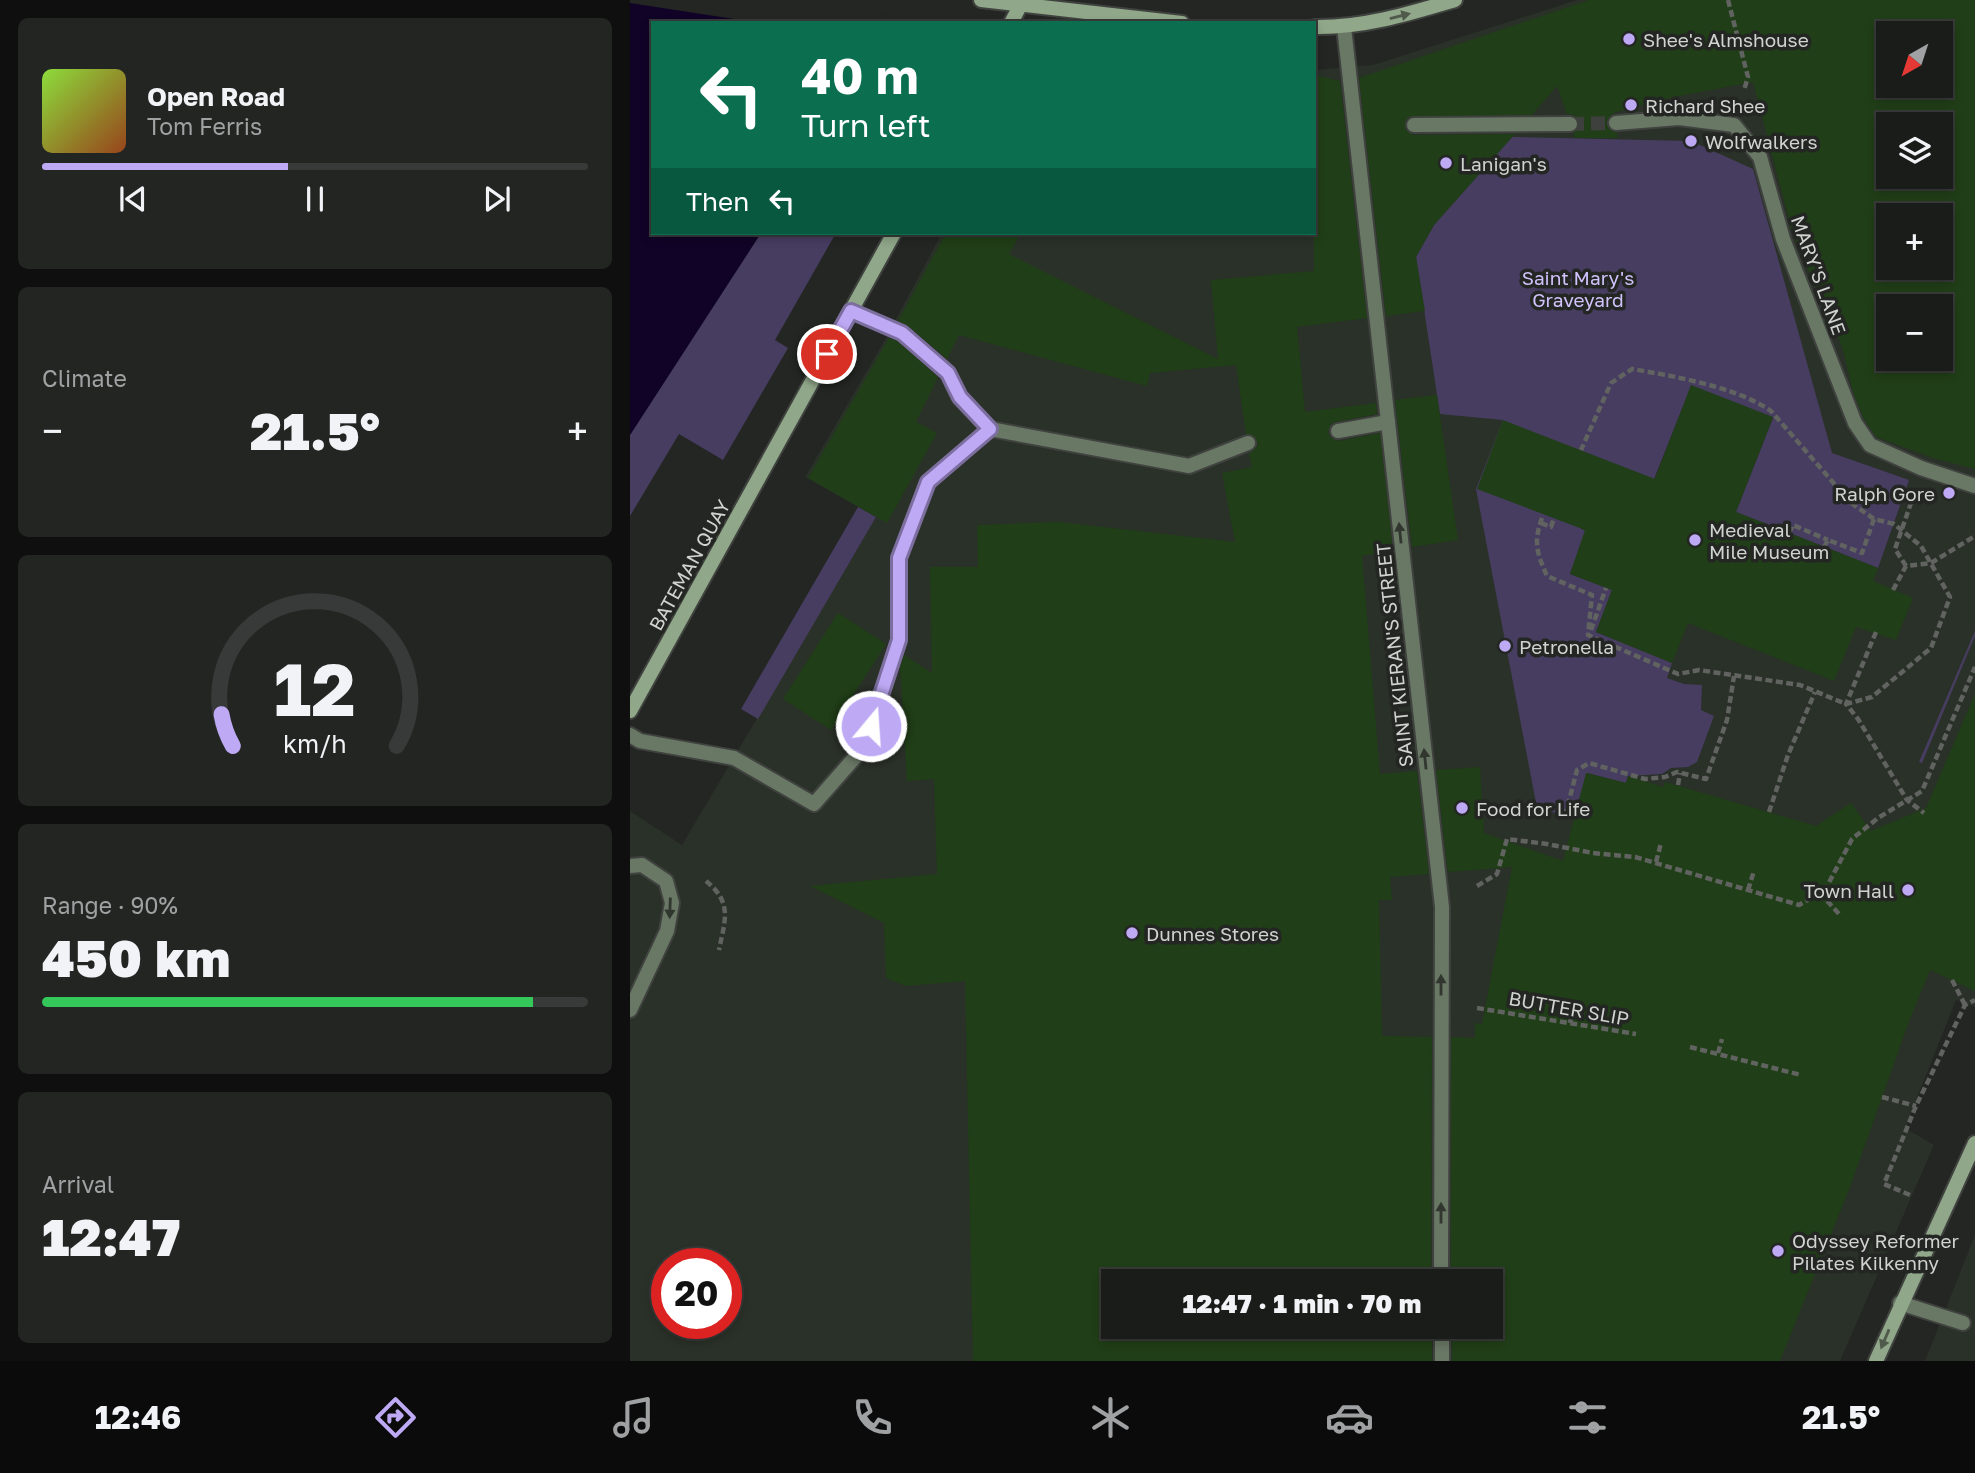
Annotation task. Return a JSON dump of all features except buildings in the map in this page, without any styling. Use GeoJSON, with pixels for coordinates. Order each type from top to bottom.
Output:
{"type":"FeatureCollection","features":[{"type":"Feature","properties":{"kind":"main road"},"geometry":{"type":"LineString","coordinates":[[981,0],[1167,21]]}},
{"type":"Feature","properties":{"kind":"main road"},"geometry":{"type":"LineString","coordinates":[[1316,27],[1344,27],[1397,17],[1455,0]]}},
{"type":"Feature","properties":{"kind":"main road"},"geometry":{"type":"LineString","coordinates":[[1012,21],[1020,5]]}},
{"type":"Feature","properties":{"kind":"main road","name":"BATEMAN QUAY"},"geometry":{"type":"LineString","coordinates":[[630,710],[893,235]]}},
{"type":"Feature","properties":{"kind":"main road"},"geometry":{"type":"LineString","coordinates":[[1876,1361],[1900,1303],[1975,1143]]}},
{"type":"Feature","properties":{"kind":"street","name":"SAINT KIERAN'S STREET"},"geometry":{"type":"LineString","coordinates":[[1344,27],[1441,907],[1441,1269]]}},
{"type":"Feature","properties":{"kind":"street","name":"MARY'S LANE"},"geometry":{"type":"LineString","coordinates":[[1616,123],[1679,118],[1734,125],[1760,157],[1783,239],[1855,423],[1870,445],[1921,468],[1975,486]]}},
{"type":"Feature","properties":{"kind":"street"},"geometry":{"type":"LineString","coordinates":[[1414,125],[1570,124]]}},
{"type":"Feature","properties":{"kind":"street"},"geometry":{"type":"LineString","coordinates":[[851,311],[902,333],[948,373],[960,397],[990,429],[1189,466],[1248,443]]}},
{"type":"Feature","properties":{"kind":"street"},"geometry":{"type":"LineString","coordinates":[[1338,431],[1388,422]]}},
{"type":"Feature","properties":{"kind":"street"},"geometry":{"type":"LineString","coordinates":[[630,735],[640,741],[734,758],[814,804],[864,747],[899,640],[899,558],[928,482],[990,429]]}},
{"type":"Feature","properties":{"kind":"street"},"geometry":{"type":"LineString","coordinates":[[630,866],[642,865],[666,881],[672,903],[667,931],[630,1010]]}},
{"type":"Feature","properties":{"kind":"street"},"geometry":{"type":"LineString","coordinates":[[1900,1303],[1963,1324]]}},
{"type":"Feature","properties":{"kind":"street"},"geometry":{"type":"LineString","coordinates":[[1442,1339],[1442,1361]]}},
{"type":"Feature","properties":{"kind":"path"},"geometry":{"type":"LineString","coordinates":[[1728,0],[1747,80]]}},
{"type":"Feature","properties":{"kind":"path"},"geometry":{"type":"LineString","coordinates":[[1581,450],[1611,383],[1632,369],[1691,379],[1761,403],[1851,503],[1884,524],[1894,524],[1921,546],[1950,597],[1931,648],[1872,697],[1846,704]]}},
{"type":"Feature","properties":{"kind":"path"},"geometry":{"type":"LineString","coordinates":[[1833,481],[1837,469]]}},
{"type":"Feature","properties":{"kind":"path"},"geometry":{"type":"LineString","coordinates":[[1906,566],[1895,549],[1915,493]]}},
{"type":"Feature","properties":{"kind":"path"},"geometry":{"type":"LineString","coordinates":[[1554,518],[1551,527],[1541,521],[1537,531],[1536,552],[1547,576],[1592,595],[1588,635]]}},
{"type":"Feature","properties":{"kind":"path"},"geometry":{"type":"LineString","coordinates":[[1789,533],[1793,525],[1862,553],[1874,519]]}},
{"type":"Feature","properties":{"kind":"path"},"geometry":{"type":"LineString","coordinates":[[1906,566],[1931,563],[1975,537]]}},
{"type":"Feature","properties":{"kind":"path"},"geometry":{"type":"LineString","coordinates":[[1824,547],[1828,540]]}},
{"type":"Feature","properties":{"kind":"path"},"geometry":{"type":"LineString","coordinates":[[1893,590],[1906,566]]}},
{"type":"Feature","properties":{"kind":"path"},"geometry":{"type":"LineString","coordinates":[[1588,635],[1606,588]]}},
{"type":"Feature","properties":{"kind":"path"},"geometry":{"type":"LineString","coordinates":[[1846,704],[1876,632]]}},
{"type":"Feature","properties":{"kind":"path"},"geometry":{"type":"LineString","coordinates":[[1588,635],[1678,674],[1699,670],[1800,685],[1846,704],[1907,800],[1924,813]]}},
{"type":"Feature","properties":{"kind":"path"},"geometry":{"type":"LineString","coordinates":[[1497,874],[1507,839],[1635,857],[1799,905],[1825,890],[1853,839],[1878,818],[1922,791],[1975,667]]}},
{"type":"Feature","properties":{"kind":"path"},"geometry":{"type":"LineString","coordinates":[[1566,816],[1577,770],[1589,763],[1645,779],[1680,773],[1706,779],[1727,720],[1734,676]]}},
{"type":"Feature","properties":{"kind":"path"},"geometry":{"type":"LineString","coordinates":[[1769,812],[1788,755],[1815,692]]}},
{"type":"Feature","properties":{"kind":"path"},"geometry":{"type":"LineString","coordinates":[[1678,785],[1680,773]]}},
{"type":"Feature","properties":{"kind":"path"},"geometry":{"type":"LineString","coordinates":[[1656,862],[1661,844]]}},
{"type":"Feature","properties":{"kind":"path"},"geometry":{"type":"LineString","coordinates":[[1748,890],[1754,871]]}},
{"type":"Feature","properties":{"kind":"path"},"geometry":{"type":"LineString","coordinates":[[1820,893],[1840,915]]}},
{"type":"Feature","properties":{"kind":"path"},"geometry":{"type":"LineString","coordinates":[[719,950],[726,909]]}},
{"type":"Feature","properties":{"kind":"path"},"geometry":{"type":"LineString","coordinates":[[1952,980],[1965,1005]]}},
{"type":"Feature","properties":{"kind":"path"},"geometry":{"type":"LineString","coordinates":[[1884,1184],[1916,1106],[1965,1005],[1975,999]]}},
{"type":"Feature","properties":{"kind":"path"},"geometry":{"type":"LineString","coordinates":[[1965,1005],[1975,1005]]}},
{"type":"Feature","properties":{"kind":"path","name":"BUTTER SLIP"},"geometry":{"type":"LineString","coordinates":[[1498,1009],[1636,1034]]}},
{"type":"Feature","properties":{"kind":"path"},"geometry":{"type":"LineString","coordinates":[[1570,1023],[1573,1010]]}},
{"type":"Feature","properties":{"kind":"path"},"geometry":{"type":"LineString","coordinates":[[1718,1053],[1722,1040]]}},
{"type":"Feature","properties":{"kind":"path"},"geometry":{"type":"LineString","coordinates":[[1690,1046],[1801,1075]]}},
{"type":"Feature","properties":{"kind":"path"},"geometry":{"type":"LineString","coordinates":[[1882,1097],[1916,1106]]}},
{"type":"Feature","properties":{"kind":"shaded area"},"geometry":{"type":"Polygon","coordinates":[[[630,0],[857,21],[651,21],[651,235],[760,235],[630,435],[630,0]]]}},
{"type":"Feature","properties":{"kind":"shaded area"},"geometry":{"type":"Polygon","coordinates":[[[1577,0],[1975,0],[1975,1007],[1956,1000],[1905,1128],[1934,1145],[1840,1361],[630,1361],[630,811],[682,845],[876,517],[805,477],[882,345],[941,235],[1316,235],[1316,70],[1373,65],[1577,0]]]}},
{"type":"Feature","properties":{"kind":"shaded area"},"geometry":{"type":"Polygon","coordinates":[[[1975,1235],[1975,1361],[1925,1361],[1975,1235]]]}},
{"type":"Feature","properties":{"kind":"green space","name":"Saint Mary's Graveyard"},"geometry":{"type":"Polygon","coordinates":[[[1512,137],[1691,141],[1753,169],[1832,453],[1909,480],[1878,568],[1736,512],[1773,418],[1691,386],[1654,479],[1580,528],[1586,531],[1570,574],[1612,590],[1596,632],[1672,663],[1667,678],[1684,684],[1702,685],[1701,710],[1714,716],[1697,762],[1688,767],[1671,768],[1662,774],[1628,776],[1626,783],[1587,773],[1574,818],[1537,808],[1476,489],[1503,420],[1440,414],[1416,257],[1434,225],[1512,137]]]}},
{"type":"Feature","properties":{"kind":"green space"},"geometry":{"type":"Polygon","coordinates":[[[760,235],[835,235],[775,340],[788,348],[723,460],[679,434],[630,516],[630,435],[760,235]]]}},
{"type":"Feature","properties":{"kind":"green space"},"geometry":{"type":"Polygon","coordinates":[[[858,507],[876,517],[758,719],[741,709],[858,507]]]}},
{"type":"Feature","properties":{"kind":"green space"},"geometry":{"type":"Polygon","coordinates":[[[1975,631],[1922,763],[1919,762],[1975,631]]]}},
{"type":"Feature","properties":{"kind":"pier"},"geometry":{"type":"Polygon","coordinates":[[[630,0],[894,0],[884,21],[747,21],[630,3],[630,0]]]}},
{"type":"Feature","properties":{"kind":"tunnel"},"geometry":{"type":"LineString","coordinates":[[1570,124],[1616,123]]}},
{"type":"Feature","properties":{"kind":"place","name":"Shee's Almshouse"},"geometry":{"type":"Point","coordinates":[1629,39]}},
{"type":"Feature","properties":{"kind":"place","name":"Richard Shee"},"geometry":{"type":"Point","coordinates":[1631,105]}},
{"type":"Feature","properties":{"kind":"place","name":"Wolfwalkers"},"geometry":{"type":"Point","coordinates":[1691,141]}},
{"type":"Feature","properties":{"kind":"place","name":"Lanigan's"},"geometry":{"type":"Point","coordinates":[1446,163]}},
{"type":"Feature","properties":{"kind":"place","name":"Ralph Gore"},"geometry":{"type":"Point","coordinates":[1949,493]}},
{"type":"Feature","properties":{"kind":"place","name":"Medieval Mile Museum"},"geometry":{"type":"Point","coordinates":[1695,540]}},
{"type":"Feature","properties":{"kind":"place","name":"Petronella"},"geometry":{"type":"Point","coordinates":[1505,646]}},
{"type":"Feature","properties":{"kind":"place","name":"Food for Life"},"geometry":{"type":"Point","coordinates":[1462,808]}},
{"type":"Feature","properties":{"kind":"place","name":"Town Hall"},"geometry":{"type":"Point","coordinates":[1908,890]}},
{"type":"Feature","properties":{"kind":"place","name":"Dunnes Stores"},"geometry":{"type":"Point","coordinates":[1132,933]}},
{"type":"Feature","properties":{"kind":"place","name":"Odyssey Reformer Pilates Kilkenny"},"geometry":{"type":"Point","coordinates":[1778,1251]}},
{"type":"Feature","properties":{"kind":"route"},"geometry":{"type":"LineString","coordinates":[[827,354],[851,311],[890,327],[902,333],[948,373],[960,397],[990,429],[928,482],[899,558],[899,640],[871,726]]}}]}
